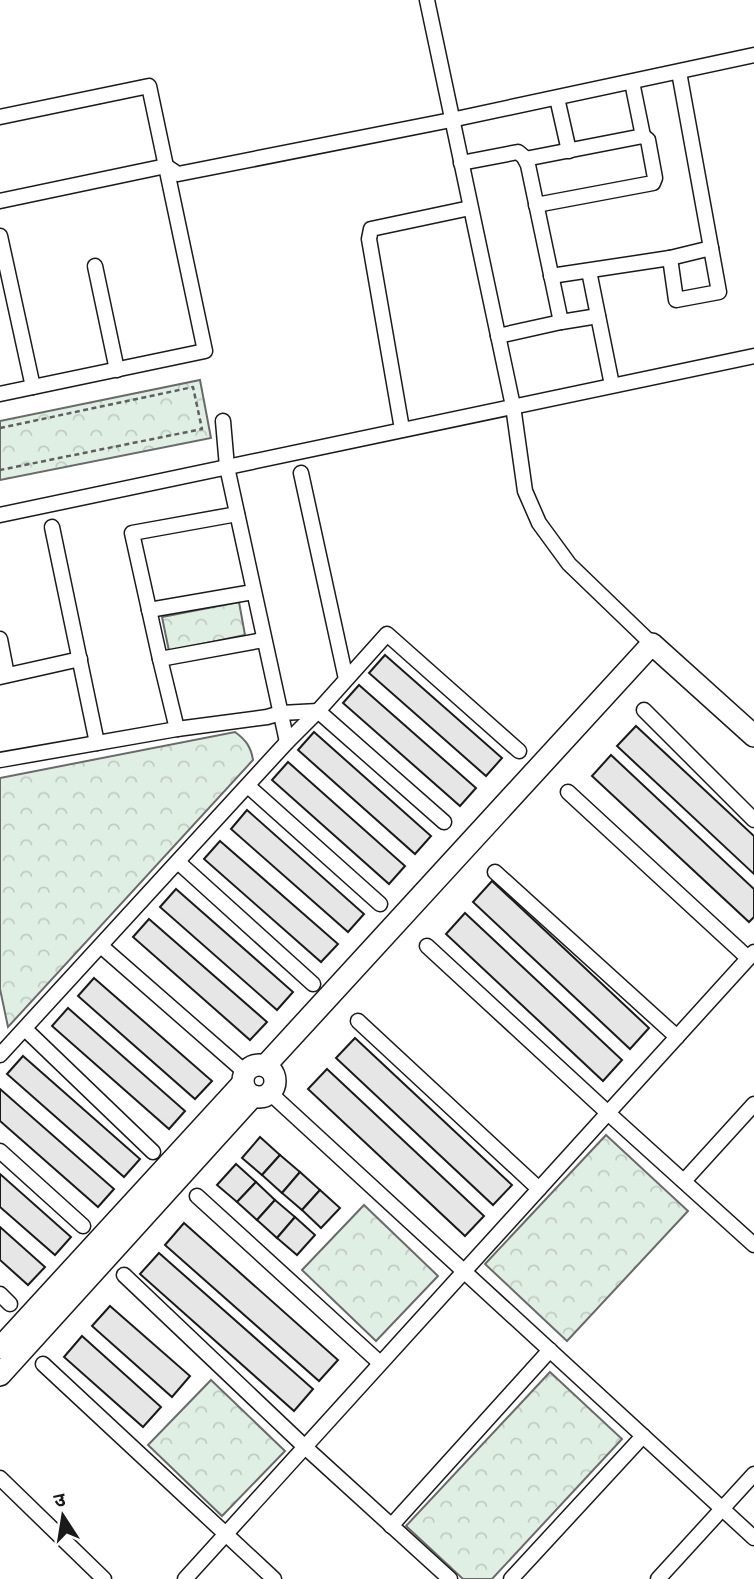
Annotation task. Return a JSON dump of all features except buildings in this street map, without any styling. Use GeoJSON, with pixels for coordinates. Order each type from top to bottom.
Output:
{"type":"FeatureCollection","features":[{"type":"Feature","properties":{"kind":"street"},"geometry":{"type":"LineString","coordinates":[[427,0],[513,406],[524,491],[539,523],[569,564],[754,736]]}},
{"type":"Feature","properties":{"kind":"street"},"geometry":{"type":"LineString","coordinates":[[0,201],[166,166],[178,173],[451,120],[754,55]]}},
{"type":"Feature","properties":{"kind":"street"},"geometry":{"type":"LineString","coordinates":[[670,258],[676,300],[719,292],[679,72]]}},
{"type":"Feature","properties":{"kind":"street"},"geometry":{"type":"LineString","coordinates":[[536,205],[653,183],[655,178],[648,140],[643,136],[632,82]]}},
{"type":"Feature","properties":{"kind":"street"},"geometry":{"type":"LineString","coordinates":[[0,117],[149,86],[205,351],[0,394]]}},
{"type":"Feature","properties":{"kind":"street"},"geometry":{"type":"LineString","coordinates":[[557,98],[569,151]]}},
{"type":"Feature","properties":{"kind":"street"},"geometry":{"type":"LineString","coordinates":[[525,159],[643,136]]}},
{"type":"Feature","properties":{"kind":"street"},"geometry":{"type":"LineString","coordinates":[[461,163],[518,152],[525,159],[561,322]]}},
{"type":"Feature","properties":{"kind":"street"},"geometry":{"type":"LineString","coordinates":[[402,429],[369,239],[371,229],[470,208]]}},
{"type":"Feature","properties":{"kind":"street"},"geometry":{"type":"LineString","coordinates":[[0,236],[33,387]]}},
{"type":"Feature","properties":{"kind":"street"},"geometry":{"type":"LineString","coordinates":[[551,276],[670,258],[710,248]]}},
{"type":"Feature","properties":{"kind":"street"},"geometry":{"type":"LineString","coordinates":[[95,267],[117,370]]}},
{"type":"Feature","properties":{"kind":"street"},"geometry":{"type":"LineString","coordinates":[[589,271],[611,385]]}},
{"type":"Feature","properties":{"kind":"street"},"geometry":{"type":"LineString","coordinates":[[498,336],[598,316]]}},
{"type":"Feature","properties":{"kind":"street"},"geometry":{"type":"LineString","coordinates":[[0,515],[754,356]]}},
{"type":"Feature","properties":{"kind":"street"},"geometry":{"type":"LineString","coordinates":[[223,421],[227,467],[287,742]]}},
{"type":"Feature","properties":{"kind":"street"},"geometry":{"type":"LineString","coordinates":[[301,473],[346,679]]}},
{"type":"Feature","properties":{"kind":"street"},"geometry":{"type":"LineString","coordinates":[[177,729],[132,533],[237,514]]}},
{"type":"Feature","properties":{"kind":"street"},"geometry":{"type":"LineString","coordinates":[[52,527],[97,743]]}},
{"type":"Feature","properties":{"kind":"street"},"geometry":{"type":"LineString","coordinates":[[149,610],[253,592]]}},
{"type":"Feature","properties":{"kind":"street"},"geometry":{"type":"LineString","coordinates":[[0,1055],[387,634],[519,751]]}},
{"type":"Feature","properties":{"kind":"street"},"geometry":{"type":"LineString","coordinates":[[0,639],[4,676],[80,659]]}},
{"type":"Feature","properties":{"kind":"street"},"geometry":{"type":"LineString","coordinates":[[160,659],[264,640]]}},
{"type":"Feature","properties":{"kind":"street"},"geometry":{"type":"LineString","coordinates":[[0,1376],[255,1082],[652,644]]}},
{"type":"Feature","properties":{"kind":"street"},"geometry":{"type":"LineString","coordinates":[[644,710],[754,820]]}},
{"type":"Feature","properties":{"kind":"street"},"geometry":{"type":"LineString","coordinates":[[0,760],[177,729],[281,713],[318,711],[444,822]]}},
{"type":"Feature","properties":{"kind":"street"},"geometry":{"type":"LineString","coordinates":[[248,786],[380,904]]}},
{"type":"Feature","properties":{"kind":"street"},"geometry":{"type":"LineString","coordinates":[[185,1579],[751,955],[568,792]]}},
{"type":"Feature","properties":{"kind":"street"},"geometry":{"type":"LineString","coordinates":[[178,862],[313,984]]}},
{"type":"Feature","properties":{"kind":"street"},"geometry":{"type":"LineString","coordinates":[[495,872],[677,1037]]}},
{"type":"Feature","properties":{"kind":"street"},"geometry":{"type":"LineString","coordinates":[[101,946],[464,1271],[754,1538]]}},
{"type":"Feature","properties":{"kind":"street"},"geometry":{"type":"LineString","coordinates":[[427,946],[754,1245]]}},
{"type":"Feature","properties":{"kind":"street"},"geometry":{"type":"LineString","coordinates":[[358,1021],[539,1189]]}},
{"type":"Feature","properties":{"kind":"street"},"geometry":{"type":"LineString","coordinates":[[25,1029],[153,1152]]}},
{"type":"Feature","properties":{"kind":"street"},"geometry":{"type":"LineString","coordinates":[[0,1348],[255,1082]]}},
{"type":"Feature","properties":{"kind":"street"},"geometry":{"type":"LineString","coordinates":[[684,1181],[754,1104]]}},
{"type":"Feature","properties":{"kind":"street"},"geometry":{"type":"LineString","coordinates":[[0,1151],[83,1226]]}},
{"type":"Feature","properties":{"kind":"street"},"geometry":{"type":"LineString","coordinates":[[197,1196],[380,1363]]}},
{"type":"Feature","properties":{"kind":"street"},"geometry":{"type":"LineString","coordinates":[[124,1275],[305,1447],[450,1579]]}},
{"type":"Feature","properties":{"kind":"street"},"geometry":{"type":"LineString","coordinates":[[391,1526],[550,1350]]}},
{"type":"Feature","properties":{"kind":"street"},"geometry":{"type":"LineString","coordinates":[[43,1364],[274,1579]]}},
{"type":"Feature","properties":{"kind":"street"},"geometry":{"type":"LineString","coordinates":[[511,1579],[643,1436]]}},
{"type":"Feature","properties":{"kind":"street"},"geometry":{"type":"LineString","coordinates":[[658,1579],[754,1474]]}},
{"type":"Feature","properties":{"kind":"street"},"geometry":{"type":"LineString","coordinates":[[0,1478],[104,1579]]}},
{"type":"Feature","properties":{"kind":"path"},"geometry":{"type":"LineString","coordinates":[[0,428],[193,387],[202,429],[0,470]]}},
{"type":"Feature","properties":{"kind":"green space"},"geometry":{"type":"Polygon","coordinates":[[[200,380],[211,438],[0,480],[0,421],[200,380]]]}},
{"type":"Feature","properties":{"kind":"green space"},"geometry":{"type":"Polygon","coordinates":[[[239,602],[245,635],[169,651],[162,617],[239,602]]]}},
{"type":"Feature","properties":{"kind":"green space"},"geometry":{"type":"Polygon","coordinates":[[[235,732],[247,744],[253,760],[8,1027],[0,989],[0,778],[235,732]]]}},
{"type":"Feature","properties":{"kind":"green space"},"geometry":{"type":"Polygon","coordinates":[[[606,1135],[688,1211],[567,1341],[485,1264],[606,1135]]]}},
{"type":"Feature","properties":{"kind":"green space"},"geometry":{"type":"Polygon","coordinates":[[[364,1205],[438,1276],[376,1341],[302,1270],[364,1205]]]}},
{"type":"Feature","properties":{"kind":"green space"},"geometry":{"type":"Polygon","coordinates":[[[550,1372],[622,1439],[492,1579],[463,1579],[406,1526],[550,1372]]]}},
{"type":"Feature","properties":{"kind":"green space"},"geometry":{"type":"Polygon","coordinates":[[[211,1380],[285,1451],[222,1516],[148,1445],[211,1380]]]}}]}
